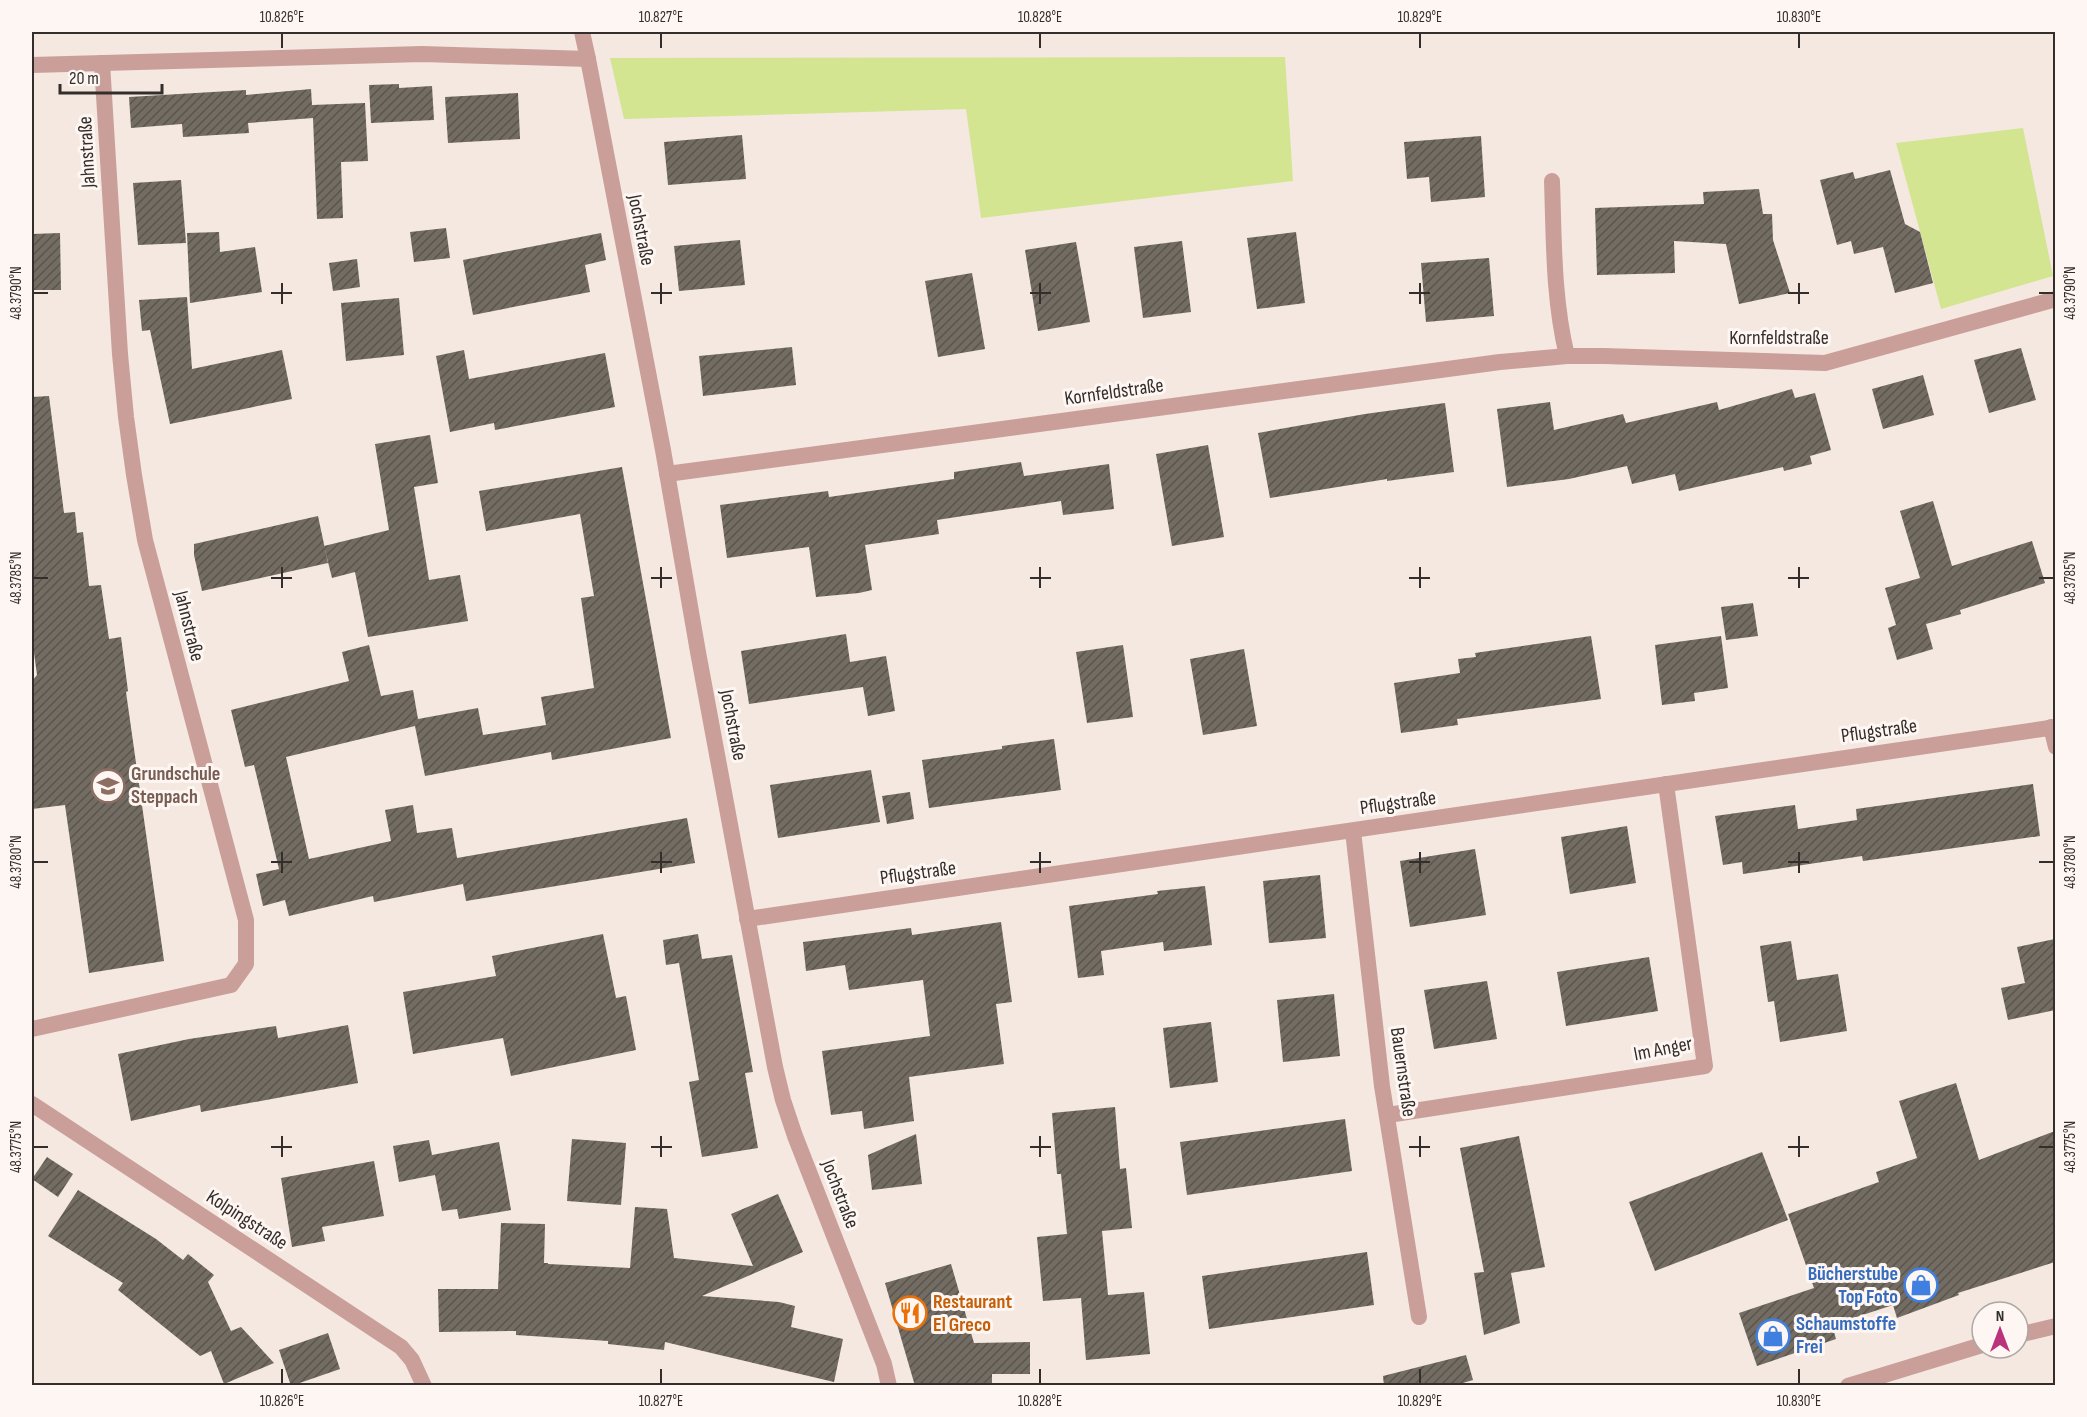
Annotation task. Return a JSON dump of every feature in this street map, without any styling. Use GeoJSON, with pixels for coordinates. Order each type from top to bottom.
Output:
{"type":"FeatureCollection","features":[{"type":"Feature","properties":{"kind":"street","name":"Jochstraße"},"geometry":{"type":"LineString","coordinates":[[582,32],[667,474],[768,1035],[783,1100],[884,1364],[889,1386]]}},
{"type":"Feature","properties":{"kind":"street"},"geometry":{"type":"LineString","coordinates":[[32,65],[422,54],[588,58]]}},
{"type":"Feature","properties":{"kind":"street","name":"Jahnstraße"},"geometry":{"type":"LineString","coordinates":[[32,1029],[231,985],[246,964],[246,920],[145,540],[134,475],[120,354],[102,63]]}},
{"type":"Feature","properties":{"kind":"street"},"geometry":{"type":"LineString","coordinates":[[1552,181],[1560,328],[1567,356]]}},
{"type":"Feature","properties":{"kind":"street","name":"Kornfeldstraße"},"geometry":{"type":"LineString","coordinates":[[667,474],[1500,362],[1567,356],[1825,363],[2055,299]]}},
{"type":"Feature","properties":{"kind":"street"},"geometry":{"type":"LineString","coordinates":[[2053,727],[2055,747]]}},
{"type":"Feature","properties":{"kind":"street","name":"Pflugstraße"},"geometry":{"type":"LineString","coordinates":[[747,919],[2053,727]]}},
{"type":"Feature","properties":{"kind":"street","name":"Im Anger"},"geometry":{"type":"LineString","coordinates":[[1388,1115],[1705,1066],[1666,784]]}},
{"type":"Feature","properties":{"kind":"street","name":"Bauernstraße"},"geometry":{"type":"LineString","coordinates":[[1353,831],[1382,1086],[1419,1317]]}},
{"type":"Feature","properties":{"kind":"street","name":"Kolpingstraße"},"geometry":{"type":"LineString","coordinates":[[32,1104],[401,1347],[412,1360],[424,1386]]}},
{"type":"Feature","properties":{"kind":"street"},"geometry":{"type":"LineString","coordinates":[[2030,1332],[2055,1326]]}},
{"type":"Feature","properties":{"kind":"street"},"geometry":{"type":"LineString","coordinates":[[1848,1386],[1970,1349]]}},
{"type":"Feature","properties":{"kind":"green space"},"geometry":{"type":"Polygon","coordinates":[[[1285,57],[1293,181],[981,218],[966,109],[624,119],[610,58],[1285,57]]]}},
{"type":"Feature","properties":{"kind":"green space"},"geometry":{"type":"Polygon","coordinates":[[[2023,128],[2053,276],[1941,309],[1896,143],[2023,128]]]}},
{"type":"Feature","properties":{"kind":"building"},"geometry":{"type":"Polygon","coordinates":[[[399,84],[399,88],[432,86],[434,120],[371,123],[369,85],[399,84]]]}},
{"type":"Feature","properties":{"kind":"building"},"geometry":{"type":"Polygon","coordinates":[[[311,89],[312,105],[365,103],[368,161],[341,162],[343,218],[317,219],[313,118],[248,123],[249,133],[183,137],[182,124],[131,128],[129,97],[246,90],[246,95],[311,89]]]}},
{"type":"Feature","properties":{"kind":"building"},"geometry":{"type":"Polygon","coordinates":[[[518,93],[520,139],[448,143],[445,97],[518,93]]]}},
{"type":"Feature","properties":{"kind":"building"},"geometry":{"type":"Polygon","coordinates":[[[742,135],[746,179],[668,185],[664,142],[742,135]]]}},
{"type":"Feature","properties":{"kind":"building"},"geometry":{"type":"Polygon","coordinates":[[[1481,136],[1485,197],[1431,202],[1429,177],[1407,179],[1404,142],[1481,136]]]}},
{"type":"Feature","properties":{"kind":"building"},"geometry":{"type":"Polygon","coordinates":[[[1890,170],[1905,224],[1920,232],[1933,283],[1895,293],[1883,247],[1854,254],[1851,241],[1837,245],[1820,180],[1853,172],[1855,179],[1890,170]]]}},
{"type":"Feature","properties":{"kind":"building"},"geometry":{"type":"Polygon","coordinates":[[[181,180],[186,243],[138,245],[133,183],[181,180]]]}},
{"type":"Feature","properties":{"kind":"building"},"geometry":{"type":"Polygon","coordinates":[[[1759,189],[1763,214],[1772,214],[1773,240],[1790,293],[1739,304],[1726,244],[1674,241],[1675,273],[1597,275],[1595,208],[1704,204],[1703,192],[1759,189]]]}},
{"type":"Feature","properties":{"kind":"building"},"geometry":{"type":"Polygon","coordinates":[[[446,228],[450,258],[414,262],[410,232],[446,228]]]}},
{"type":"Feature","properties":{"kind":"building"},"geometry":{"type":"Polygon","coordinates":[[[219,232],[220,252],[255,247],[262,292],[190,303],[187,233],[219,232]]]}},
{"type":"Feature","properties":{"kind":"building"},"geometry":{"type":"Polygon","coordinates":[[[1296,232],[1305,303],[1257,309],[1247,238],[1296,232]]]}},
{"type":"Feature","properties":{"kind":"building"},"geometry":{"type":"Polygon","coordinates":[[[60,233],[61,290],[32,290],[32,234],[60,233]]]}},
{"type":"Feature","properties":{"kind":"building"},"geometry":{"type":"Polygon","coordinates":[[[601,233],[606,260],[585,265],[590,292],[473,315],[463,260],[601,233]]]}},
{"type":"Feature","properties":{"kind":"building"},"geometry":{"type":"Polygon","coordinates":[[[740,240],[745,285],[679,291],[674,246],[740,240]]]}},
{"type":"Feature","properties":{"kind":"building"},"geometry":{"type":"Polygon","coordinates":[[[1182,241],[1191,312],[1143,318],[1134,247],[1182,241]]]}},
{"type":"Feature","properties":{"kind":"building"},"geometry":{"type":"Polygon","coordinates":[[[1076,242],[1090,322],[1038,331],[1025,250],[1076,242]]]}},
{"type":"Feature","properties":{"kind":"building"},"geometry":{"type":"Polygon","coordinates":[[[1489,258],[1494,316],[1426,322],[1421,263],[1489,258]]]}},
{"type":"Feature","properties":{"kind":"building"},"geometry":{"type":"Polygon","coordinates":[[[357,259],[360,287],[333,291],[329,263],[357,259]]]}},
{"type":"Feature","properties":{"kind":"building"},"geometry":{"type":"Polygon","coordinates":[[[972,273],[985,349],[938,357],[925,281],[972,273]]]}},
{"type":"Feature","properties":{"kind":"building"},"geometry":{"type":"Polygon","coordinates":[[[187,297],[192,369],[282,350],[292,399],[170,424],[150,330],[142,331],[139,300],[187,297]]]}},
{"type":"Feature","properties":{"kind":"building"},"geometry":{"type":"Polygon","coordinates":[[[399,298],[404,355],[346,361],[341,303],[399,298]]]}},
{"type":"Feature","properties":{"kind":"building"},"geometry":{"type":"Polygon","coordinates":[[[792,347],[796,385],[703,396],[699,356],[792,347]]]}},
{"type":"Feature","properties":{"kind":"building"},"geometry":{"type":"Polygon","coordinates":[[[2021,348],[2036,400],[1989,413],[1974,360],[2021,348]]]}},
{"type":"Feature","properties":{"kind":"building"},"geometry":{"type":"Polygon","coordinates":[[[464,350],[469,379],[605,353],[615,407],[495,430],[494,423],[450,432],[436,356],[464,350]]]}},
{"type":"Feature","properties":{"kind":"building"},"geometry":{"type":"Polygon","coordinates":[[[1923,375],[1934,415],[1883,429],[1872,389],[1923,375]]]}},
{"type":"Feature","properties":{"kind":"building"},"geometry":{"type":"Polygon","coordinates":[[[1792,389],[1795,398],[1815,393],[1831,450],[1810,456],[1812,464],[1784,471],[1783,467],[1679,491],[1675,474],[1632,484],[1627,466],[1569,479],[1507,487],[1497,409],[1550,402],[1554,430],[1623,414],[1626,423],[1717,402],[1719,410],[1792,389]]]}},
{"type":"Feature","properties":{"kind":"building"},"geometry":{"type":"Polygon","coordinates":[[[49,396],[64,513],[75,512],[77,533],[83,532],[89,586],[101,585],[109,639],[121,637],[128,691],[126,692],[164,961],[89,973],[65,805],[32,809],[32,681],[37,675],[32,638],[32,397],[49,396]]]}},
{"type":"Feature","properties":{"kind":"building"},"geometry":{"type":"Polygon","coordinates":[[[1445,403],[1454,472],[1387,481],[1387,479],[1270,498],[1258,433],[1365,414],[1445,403]]]}},
{"type":"Feature","properties":{"kind":"building"},"geometry":{"type":"Polygon","coordinates":[[[430,435],[438,483],[414,487],[429,580],[460,575],[468,621],[368,637],[355,572],[332,578],[324,546],[389,530],[375,444],[430,435]]]}},
{"type":"Feature","properties":{"kind":"building"},"geometry":{"type":"Polygon","coordinates":[[[1208,445],[1224,537],[1172,546],[1156,454],[1208,445]]]}},
{"type":"Feature","properties":{"kind":"building"},"geometry":{"type":"Polygon","coordinates":[[[1021,462],[1024,476],[1109,464],[1114,509],[1063,515],[1061,501],[937,520],[939,534],[865,545],[872,590],[859,593],[816,597],[809,547],[727,558],[720,505],[828,491],[829,497],[954,479],[954,472],[1021,462]]]}},
{"type":"Feature","properties":{"kind":"building"},"geometry":{"type":"Polygon","coordinates":[[[622,467],[671,738],[552,760],[551,752],[425,776],[415,726],[286,757],[309,859],[391,841],[385,810],[413,805],[417,833],[452,828],[457,858],[687,818],[695,863],[466,901],[463,884],[374,902],[373,896],[289,916],[285,900],[263,906],[256,874],[279,869],[254,765],[245,767],[231,710],[349,681],[342,652],[369,645],[381,696],[413,690],[418,719],[478,708],[483,735],[546,725],[541,697],[594,688],[581,598],[594,596],[580,514],[486,531],[479,491],[622,467]]]}},
{"type":"Feature","properties":{"kind":"building"},"geometry":{"type":"Polygon","coordinates":[[[1933,501],[1952,566],[2032,541],[2045,583],[1960,610],[1961,614],[1926,624],[1933,649],[1897,660],[1888,628],[1896,625],[1885,588],[1920,578],[1900,511],[1933,501]]]}},
{"type":"Feature","properties":{"kind":"building"},"geometry":{"type":"Polygon","coordinates":[[[318,516],[328,563],[202,591],[194,555],[194,544],[318,516]]]}},
{"type":"Feature","properties":{"kind":"building"},"geometry":{"type":"Polygon","coordinates":[[[1753,603],[1758,636],[1726,640],[1721,607],[1753,603]]]}},
{"type":"Feature","properties":{"kind":"building"},"geometry":{"type":"Polygon","coordinates":[[[846,634],[850,662],[886,656],[895,711],[868,716],[863,687],[749,704],[741,651],[846,634]]]}},
{"type":"Feature","properties":{"kind":"building"},"geometry":{"type":"Polygon","coordinates":[[[1591,636],[1601,699],[1457,719],[1458,725],[1401,733],[1394,683],[1460,673],[1458,659],[1476,657],[1475,653],[1591,636]]]}},
{"type":"Feature","properties":{"kind":"building"},"geometry":{"type":"Polygon","coordinates":[[[1721,636],[1728,688],[1694,693],[1695,701],[1662,705],[1655,645],[1721,636]]]}},
{"type":"Feature","properties":{"kind":"building"},"geometry":{"type":"Polygon","coordinates":[[[1123,645],[1133,717],[1087,723],[1076,652],[1123,645]]]}},
{"type":"Feature","properties":{"kind":"building"},"geometry":{"type":"Polygon","coordinates":[[[1244,649],[1257,726],[1203,735],[1190,659],[1244,649]]]}},
{"type":"Feature","properties":{"kind":"building"},"geometry":{"type":"Polygon","coordinates":[[[1054,739],[1061,790],[929,808],[922,760],[1054,739]]]}},
{"type":"Feature","properties":{"kind":"building"},"geometry":{"type":"Polygon","coordinates":[[[871,770],[880,822],[778,838],[770,785],[871,770]]]}},
{"type":"Feature","properties":{"kind":"building"},"geometry":{"type":"Polygon","coordinates":[[[2033,784],[2040,836],[1863,861],[1862,856],[1743,874],[1742,862],[1723,865],[1715,816],[1795,805],[1798,829],[1857,820],[1856,809],[2033,784]]]}},
{"type":"Feature","properties":{"kind":"building"},"geometry":{"type":"Polygon","coordinates":[[[910,792],[914,819],[887,824],[882,796],[910,792]]]}},
{"type":"Feature","properties":{"kind":"building"},"geometry":{"type":"Polygon","coordinates":[[[1627,826],[1636,883],[1570,894],[1561,837],[1627,826]]]}},
{"type":"Feature","properties":{"kind":"building"},"geometry":{"type":"Polygon","coordinates":[[[1475,849],[1486,915],[1410,927],[1400,861],[1475,849]]]}},
{"type":"Feature","properties":{"kind":"building"},"geometry":{"type":"Polygon","coordinates":[[[1320,875],[1326,938],[1269,943],[1263,881],[1320,875]]]}},
{"type":"Feature","properties":{"kind":"building"},"geometry":{"type":"Polygon","coordinates":[[[1205,886],[1212,945],[1164,951],[1163,942],[1101,951],[1104,975],[1078,978],[1069,906],[1158,894],[1157,891],[1205,886]]]}},
{"type":"Feature","properties":{"kind":"building"},"geometry":{"type":"Polygon","coordinates":[[[1001,922],[1012,1002],[996,1004],[1004,1064],[909,1077],[914,1121],[864,1129],[862,1111],[831,1115],[822,1051],[930,1036],[923,980],[849,990],[845,965],[806,971],[803,942],[911,928],[912,935],[1001,922]]]}},
{"type":"Feature","properties":{"kind":"building"},"geometry":{"type":"Polygon","coordinates":[[[603,934],[616,998],[626,996],[636,1050],[511,1076],[503,1038],[413,1054],[403,992],[496,976],[492,956],[603,934]]]}},
{"type":"Feature","properties":{"kind":"building"},"geometry":{"type":"Polygon","coordinates":[[[698,934],[702,959],[732,955],[753,1072],[745,1073],[758,1148],[702,1157],[689,1082],[699,1080],[679,963],[666,965],[663,940],[698,934]]]}},
{"type":"Feature","properties":{"kind":"building"},"geometry":{"type":"Polygon","coordinates":[[[2055,939],[2055,1010],[2008,1020],[2001,988],[2025,983],[2017,947],[2055,939]]]}},
{"type":"Feature","properties":{"kind":"building"},"geometry":{"type":"Polygon","coordinates":[[[1791,941],[1797,980],[1838,974],[1847,1031],[1780,1042],[1774,1001],[1768,1002],[1760,946],[1791,941]]]}},
{"type":"Feature","properties":{"kind":"building"},"geometry":{"type":"Polygon","coordinates":[[[1649,957],[1658,1011],[1566,1026],[1557,972],[1649,957]]]}},
{"type":"Feature","properties":{"kind":"building"},"geometry":{"type":"Polygon","coordinates":[[[1487,981],[1497,1039],[1434,1049],[1424,990],[1487,981]]]}},
{"type":"Feature","properties":{"kind":"building"},"geometry":{"type":"Polygon","coordinates":[[[1334,994],[1340,1056],[1283,1062],[1277,1000],[1334,994]]]}},
{"type":"Feature","properties":{"kind":"building"},"geometry":{"type":"Polygon","coordinates":[[[1211,1022],[1218,1082],[1170,1088],[1163,1028],[1211,1022]]]}},
{"type":"Feature","properties":{"kind":"building"},"geometry":{"type":"Polygon","coordinates":[[[348,1025],[358,1083],[201,1112],[200,1105],[131,1121],[118,1054],[189,1039],[276,1026],[278,1038],[348,1025]]]}},
{"type":"Feature","properties":{"kind":"building"},"geometry":{"type":"Polygon","coordinates":[[[1956,1083],[1979,1160],[2055,1131],[2055,1262],[1958,1293],[1959,1295],[1897,1318],[1893,1305],[1832,1325],[1836,1339],[1757,1366],[1739,1313],[1814,1288],[1788,1214],[1879,1182],[1876,1172],[1917,1158],[1899,1101],[1956,1083]]]}},
{"type":"Feature","properties":{"kind":"building"},"geometry":{"type":"Polygon","coordinates":[[[1115,1107],[1120,1169],[1126,1168],[1132,1228],[1102,1231],[1108,1295],[1144,1292],[1150,1354],[1086,1360],[1081,1298],[1043,1301],[1037,1237],[1067,1234],[1061,1174],[1057,1174],[1052,1113],[1115,1107]]]}},
{"type":"Feature","properties":{"kind":"building"},"geometry":{"type":"Polygon","coordinates":[[[1345,1119],[1352,1171],[1187,1195],[1180,1142],[1345,1119]]]}},
{"type":"Feature","properties":{"kind":"building"},"geometry":{"type":"Polygon","coordinates":[[[916,1134],[922,1184],[872,1190],[868,1155],[916,1134]]]}},
{"type":"Feature","properties":{"kind":"building"},"geometry":{"type":"Polygon","coordinates":[[[1519,1136],[1545,1267],[1511,1273],[1520,1323],[1484,1335],[1474,1273],[1484,1272],[1460,1148],[1519,1136]]]}},
{"type":"Feature","properties":{"kind":"building"},"geometry":{"type":"Polygon","coordinates":[[[572,1139],[626,1143],[621,1205],[567,1201],[572,1139]]]}},
{"type":"Feature","properties":{"kind":"building"},"geometry":{"type":"Polygon","coordinates":[[[429,1140],[432,1155],[499,1142],[511,1210],[459,1219],[457,1209],[442,1211],[435,1175],[399,1182],[393,1146],[429,1140]]]}},
{"type":"Feature","properties":{"kind":"building"},"geometry":{"type":"Polygon","coordinates":[[[1762,1152],[1788,1220],[1655,1271],[1629,1202],[1762,1152]]]}},
{"type":"Feature","properties":{"kind":"building"},"geometry":{"type":"Polygon","coordinates":[[[47,1157],[73,1174],[58,1197],[32,1179],[47,1157]]]}},
{"type":"Feature","properties":{"kind":"building"},"geometry":{"type":"Polygon","coordinates":[[[374,1161],[384,1216],[322,1227],[325,1241],[292,1247],[281,1178],[374,1161]]]}},
{"type":"Feature","properties":{"kind":"building"},"geometry":{"type":"Polygon","coordinates":[[[78,1190],[156,1239],[183,1260],[188,1254],[214,1275],[208,1282],[231,1331],[241,1327],[274,1363],[224,1384],[211,1351],[200,1356],[118,1290],[123,1283],[48,1236],[78,1190]]]}},
{"type":"Feature","properties":{"kind":"building"},"geometry":{"type":"Polygon","coordinates":[[[778,1194],[803,1252],[702,1296],[779,1302],[795,1306],[791,1327],[843,1339],[834,1382],[665,1342],[664,1350],[608,1344],[608,1341],[516,1335],[516,1331],[439,1332],[438,1289],[498,1289],[501,1223],[545,1224],[544,1263],[630,1268],[635,1207],[667,1209],[674,1258],[753,1266],[731,1214],[778,1194]]]}},
{"type":"Feature","properties":{"kind":"building"},"geometry":{"type":"Polygon","coordinates":[[[1367,1252],[1374,1305],[1209,1329],[1202,1276],[1367,1252]]]}},
{"type":"Feature","properties":{"kind":"building"},"geometry":{"type":"Polygon","coordinates":[[[951,1264],[974,1343],[1030,1342],[1030,1374],[992,1374],[992,1386],[915,1386],[885,1283],[951,1264]]]}},
{"type":"Feature","properties":{"kind":"building"},"geometry":{"type":"Polygon","coordinates":[[[328,1333],[340,1369],[291,1386],[279,1350],[328,1333]]]}},
{"type":"Feature","properties":{"kind":"building"},"geometry":{"type":"Polygon","coordinates":[[[1466,1355],[1473,1380],[1453,1386],[1384,1386],[1383,1376],[1466,1355]]]}},
{"type":"Feature","properties":{"kind":"place","name":"Grundschule Steppach"},"geometry":{"type":"Point","coordinates":[108,786]}},
{"type":"Feature","properties":{"kind":"place","name":"Bücherstube Top Foto"},"geometry":{"type":"Point","coordinates":[1921,1285]}},
{"type":"Feature","properties":{"kind":"place","name":"Restaurant El Greco"},"geometry":{"type":"Point","coordinates":[910,1313]}},
{"type":"Feature","properties":{"kind":"place","name":"Schaumstoffe Frei"},"geometry":{"type":"Point","coordinates":[1773,1336]}}]}
